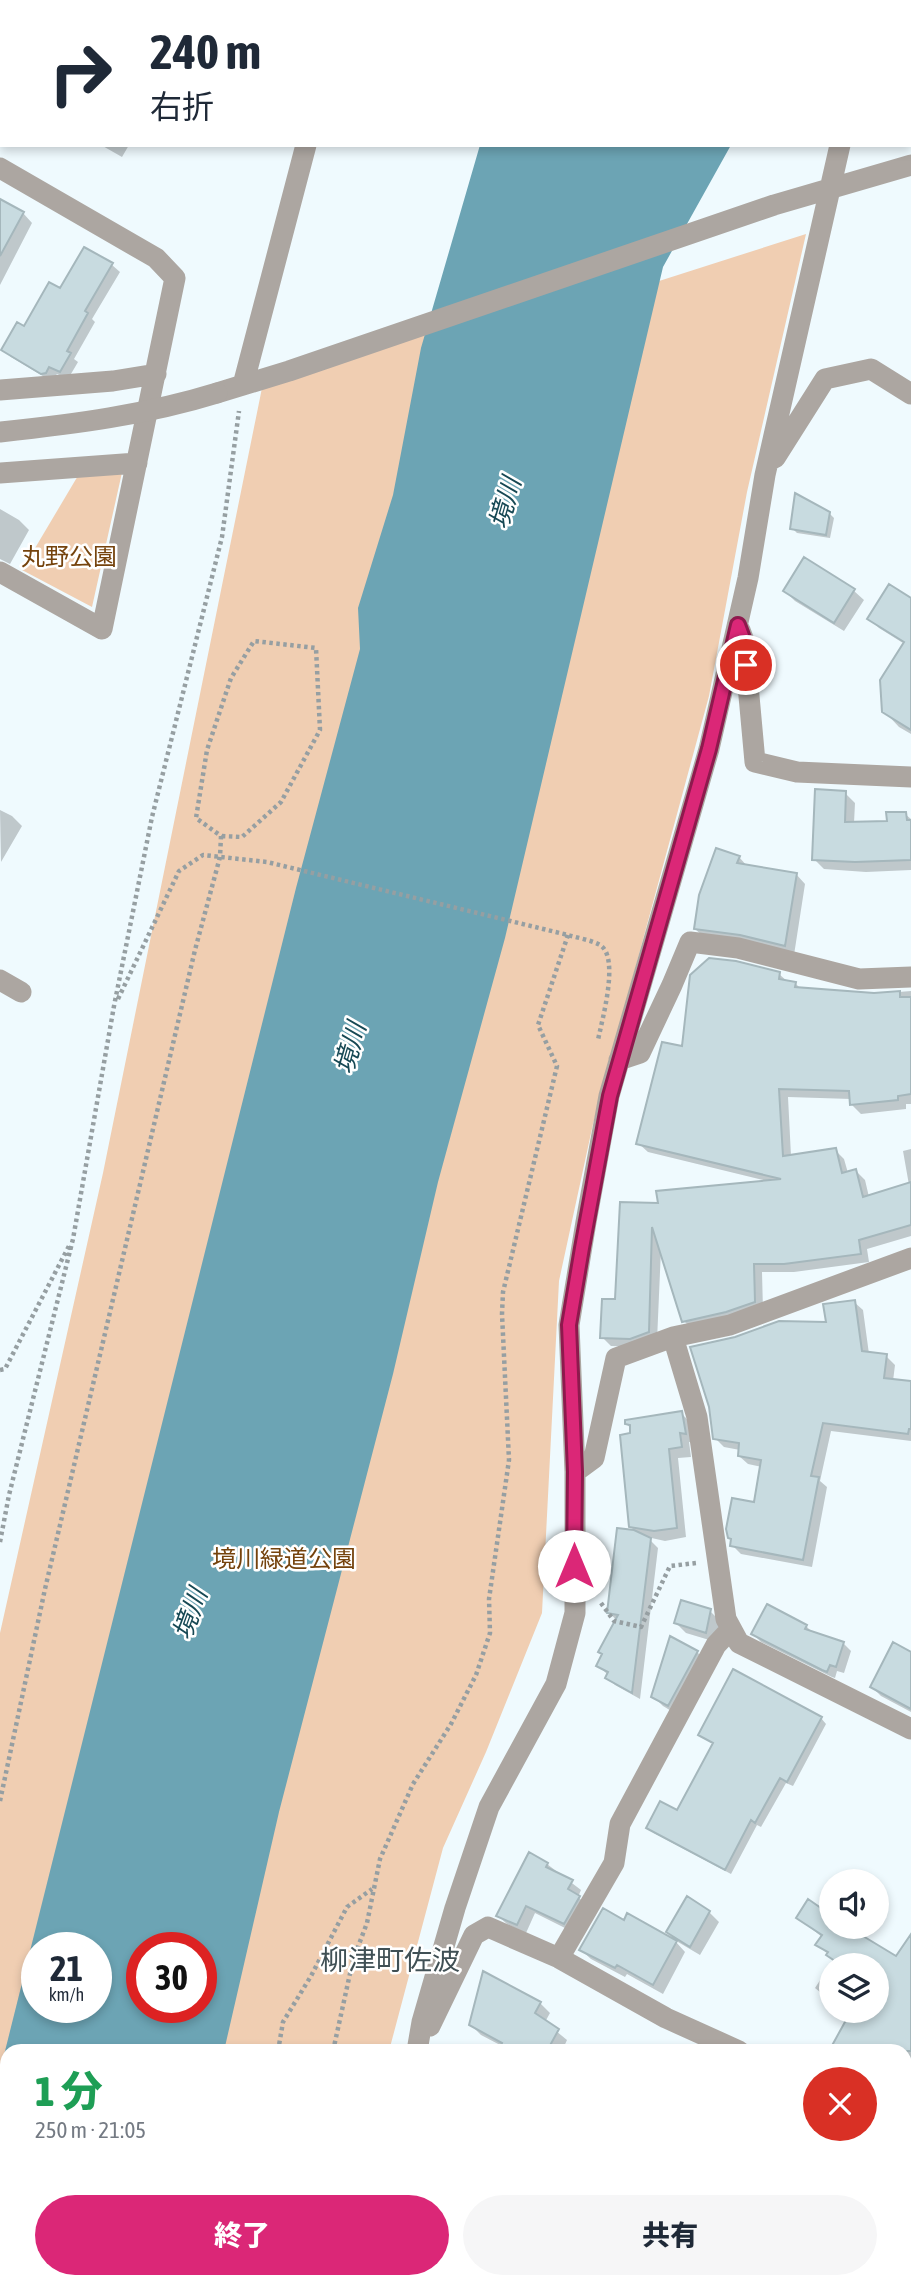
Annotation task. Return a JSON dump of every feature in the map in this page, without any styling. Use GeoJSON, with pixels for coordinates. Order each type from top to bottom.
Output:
{"type":"FeatureCollection","features":[{"type":"Feature","properties":{"kind":"street"},"geometry":{"type":"LineString","coordinates":[[243,385],[305,147]]}},
{"type":"Feature","properties":{"kind":"street"},"geometry":{"type":"LineString","coordinates":[[418,2044],[455,1908],[489,1807],[556,1684],[575,1613],[575,1472],[569,1325],[607,1109],[709,749],[738,625],[765,475],[840,147]]}},
{"type":"Feature","properties":{"kind":"street"},"geometry":{"type":"LineString","coordinates":[[0,432],[88,422],[177,405],[289,371],[774,205],[911,164]]}},
{"type":"Feature","properties":{"kind":"street"},"geometry":{"type":"LineString","coordinates":[[0,168],[156,258],[175,278],[102,629],[0,572]]}},
{"type":"Feature","properties":{"kind":"street"},"geometry":{"type":"LineString","coordinates":[[765,475],[825,379],[871,369],[911,394]]}},
{"type":"Feature","properties":{"kind":"street"},"geometry":{"type":"LineString","coordinates":[[0,390],[113,381],[156,374]]}},
{"type":"Feature","properties":{"kind":"street"},"geometry":{"type":"LineString","coordinates":[[0,473],[137,463]]}},
{"type":"Feature","properties":{"kind":"street"},"geometry":{"type":"LineString","coordinates":[[738,625],[744,641],[754,762],[797,772],[911,777]]}},
{"type":"Feature","properties":{"kind":"street"},"geometry":{"type":"LineString","coordinates":[[619,1060],[640,1053],[690,942],[738,948],[859,979],[911,977]]}},
{"type":"Feature","properties":{"kind":"street"},"geometry":{"type":"LineString","coordinates":[[0,980],[21,992]]}},
{"type":"Feature","properties":{"kind":"street"},"geometry":{"type":"LineString","coordinates":[[575,1472],[594,1458],[616,1358],[673,1337],[730,1325],[911,1258]]}},
{"type":"Feature","properties":{"kind":"street"},"geometry":{"type":"LineString","coordinates":[[673,1337],[697,1417],[726,1619],[739,1643],[911,1729]]}},
{"type":"Feature","properties":{"kind":"street"},"geometry":{"type":"LineString","coordinates":[[559,1958],[614,1863],[620,1824],[716,1645],[731,1629]]}},
{"type":"Feature","properties":{"kind":"street"},"geometry":{"type":"LineString","coordinates":[[422,2022],[432,2026],[474,1935],[488,1927],[559,1958],[666,2018],[724,2044]]}},
{"type":"Feature","properties":{"kind":"path"},"geometry":{"type":"LineString","coordinates":[[0,1542],[9,1495],[73,1239],[114,1006],[152,817],[222,537],[243,385]]}},
{"type":"Feature","properties":{"kind":"path"},"geometry":{"type":"LineString","coordinates":[[254,641],[316,648],[320,730],[281,802],[242,837],[221,836],[196,818],[207,750],[231,678],[254,641]]}},
{"type":"Feature","properties":{"kind":"path"},"geometry":{"type":"LineString","coordinates":[[0,1801],[45,1589],[195,950],[220,857],[221,836]]}},
{"type":"Feature","properties":{"kind":"path"},"geometry":{"type":"LineString","coordinates":[[114,1006],[179,872],[203,855],[267,862],[568,935],[601,946],[609,955],[610,971],[597,1050]]}},
{"type":"Feature","properties":{"kind":"path"},"geometry":{"type":"LineString","coordinates":[[335,2044],[353,1960],[367,1923],[380,1859],[413,1784],[451,1724],[476,1675],[490,1633],[489,1599],[509,1460],[503,1292],[557,1066],[538,1025],[568,935]]}},
{"type":"Feature","properties":{"kind":"path"},"geometry":{"type":"LineString","coordinates":[[0,1370],[5,1368],[73,1239]]}},
{"type":"Feature","properties":{"kind":"path"},"geometry":{"type":"LineString","coordinates":[[598,1594],[601,1606],[614,1621],[641,1627],[670,1566],[718,1561]]}},
{"type":"Feature","properties":{"kind":"path"},"geometry":{"type":"LineString","coordinates":[[279,2044],[283,2022],[347,1907],[373,1888]]}},
{"type":"Feature","properties":{"kind":"green space","name":"境川緑道公園"},"geometry":{"type":"Polygon","coordinates":[[[806,234],[747,492],[709,696],[593,1124],[559,1281],[542,1613],[486,1752],[443,1848],[391,2044],[0,2044],[0,1633],[103,1173],[263,383],[418,335],[581,306],[806,234]]]}},
{"type":"Feature","properties":{"kind":"green space","name":"丸野公園"},"geometry":{"type":"Polygon","coordinates":[[[123,468],[92,607],[22,570],[79,474],[123,468]]]}},
{"type":"Feature","properties":{"kind":"water","name":"境川"},"geometry":{"type":"Polygon","coordinates":[[[479,147],[730,147],[663,267],[505,938],[438,1182],[393,1374],[279,1812],[226,2044],[7,2044],[21,1987],[21,2023],[112,2023],[112,1932],[35,1932],[296,888],[360,649],[358,608],[393,495],[421,348],[479,147]]]}},
{"type":"Feature","properties":{"kind":"building"},"geometry":{"type":"Polygon","coordinates":[[[0,199],[24,212],[0,256],[0,199]]]}},
{"type":"Feature","properties":{"kind":"building"},"geometry":{"type":"Polygon","coordinates":[[[84,247],[113,263],[85,311],[88,313],[67,351],[71,353],[60,372],[49,367],[46,373],[41,374],[1,350],[17,322],[24,326],[49,282],[60,288],[84,247]]]}},
{"type":"Feature","properties":{"kind":"building"},"geometry":{"type":"Polygon","coordinates":[[[795,493],[830,512],[826,535],[790,529],[795,493]]]}},
{"type":"Feature","properties":{"kind":"building"},"geometry":{"type":"Polygon","coordinates":[[[804,557],[855,589],[834,623],[783,591],[804,557]]]}},
{"type":"Feature","properties":{"kind":"building"},"geometry":{"type":"Polygon","coordinates":[[[889,584],[911,598],[911,730],[882,712],[880,680],[904,642],[867,619],[889,584]]]}},
{"type":"Feature","properties":{"kind":"building"},"geometry":{"type":"Polygon","coordinates":[[[815,789],[846,791],[845,822],[887,821],[886,812],[906,812],[907,820],[911,820],[911,860],[812,860],[815,789]]]}},
{"type":"Feature","properties":{"kind":"building"},"geometry":{"type":"Polygon","coordinates":[[[716,848],[740,856],[737,863],[797,873],[785,946],[740,935],[694,929],[699,895],[716,848]]]}},
{"type":"Feature","properties":{"kind":"building"},"geometry":{"type":"Polygon","coordinates":[[[709,958],[736,961],[780,972],[779,979],[796,982],[795,987],[874,993],[900,991],[900,997],[911,997],[911,1094],[898,1096],[898,1100],[850,1105],[849,1091],[779,1089],[783,1156],[836,1148],[842,1173],[856,1169],[863,1197],[911,1182],[911,1225],[859,1240],[861,1254],[784,1264],[754,1264],[755,1302],[682,1322],[652,1227],[649,1332],[630,1339],[600,1338],[602,1299],[615,1299],[620,1202],[658,1203],[656,1191],[781,1179],[636,1144],[662,1042],[682,1046],[690,975],[709,958]]]}},
{"type":"Feature","properties":{"kind":"building"},"geometry":{"type":"Polygon","coordinates":[[[855,1300],[862,1351],[887,1354],[884,1378],[911,1381],[911,1429],[908,1434],[823,1423],[811,1476],[819,1477],[803,1560],[730,1546],[731,1539],[728,1538],[726,1529],[732,1498],[754,1502],[761,1460],[738,1456],[739,1443],[713,1439],[709,1407],[690,1347],[735,1337],[779,1321],[826,1322],[823,1304],[855,1300]]]}},
{"type":"Feature","properties":{"kind":"building"},"geometry":{"type":"Polygon","coordinates":[[[682,1411],[686,1434],[680,1433],[682,1447],[669,1449],[677,1528],[654,1531],[629,1527],[620,1435],[630,1433],[630,1425],[625,1424],[625,1420],[682,1411]]]}},
{"type":"Feature","properties":{"kind":"building"},"geometry":{"type":"Polygon","coordinates":[[[617,1528],[634,1530],[651,1538],[632,1693],[605,1678],[608,1672],[596,1666],[602,1654],[598,1652],[618,1615],[607,1613],[617,1528]]]}},
{"type":"Feature","properties":{"kind":"building"},"geometry":{"type":"Polygon","coordinates":[[[681,1600],[711,1609],[706,1633],[674,1623],[681,1600]]]}},
{"type":"Feature","properties":{"kind":"building"},"geometry":{"type":"Polygon","coordinates":[[[767,1604],[807,1625],[805,1629],[844,1642],[836,1667],[830,1665],[827,1672],[751,1634],[767,1604]]]}},
{"type":"Feature","properties":{"kind":"building"},"geometry":{"type":"Polygon","coordinates":[[[670,1636],[698,1651],[668,1706],[651,1697],[670,1636]]]}},
{"type":"Feature","properties":{"kind":"building"},"geometry":{"type":"Polygon","coordinates":[[[893,1642],[911,1652],[911,1709],[870,1687],[893,1642]]]}},
{"type":"Feature","properties":{"kind":"building"},"geometry":{"type":"Polygon","coordinates":[[[733,1669],[822,1717],[787,1782],[780,1778],[755,1823],[751,1820],[725,1870],[646,1828],[660,1801],[677,1810],[713,1743],[698,1735],[733,1669]]]}},
{"type":"Feature","properties":{"kind":"building"},"geometry":{"type":"Polygon","coordinates":[[[529,1852],[548,1863],[546,1867],[573,1880],[568,1889],[580,1896],[564,1924],[526,1906],[517,1925],[496,1916],[529,1852]]]}},
{"type":"Feature","properties":{"kind":"building"},"geometry":{"type":"Polygon","coordinates":[[[687,1896],[710,1911],[690,1947],[666,1932],[687,1896]]]}},
{"type":"Feature","properties":{"kind":"building"},"geometry":{"type":"Polygon","coordinates":[[[808,1899],[819,1907],[819,1933],[796,1918],[808,1899]]]}},
{"type":"Feature","properties":{"kind":"building"},"geometry":{"type":"Polygon","coordinates":[[[603,1908],[624,1920],[627,1913],[677,1941],[653,1985],[617,1965],[615,1968],[579,1950],[603,1908]]]}},
{"type":"Feature","properties":{"kind":"building"},"geometry":{"type":"Polygon","coordinates":[[[911,1934],[911,2044],[833,2044],[844,2023],[889,2023],[889,1953],[827,1953],[815,1945],[819,1939],[868,1939],[896,1956],[911,1934]]]}},
{"type":"Feature","properties":{"kind":"building"},"geometry":{"type":"Polygon","coordinates":[[[483,1971],[541,2002],[535,2013],[559,2029],[551,2044],[502,2044],[469,2025],[483,1971]]]}},
{"type":"Feature","properties":{"kind":"district","name":"柳津町佐波"},"geometry":{"type":"Point","coordinates":[390,1960]}},
{"type":"Feature","properties":{"kind":"route"},"geometry":{"type":"LineString","coordinates":[[574,1566],[575,1472],[569,1325],[610,1096],[709,749],[738,625],[744,641],[746,665]]}}]}
